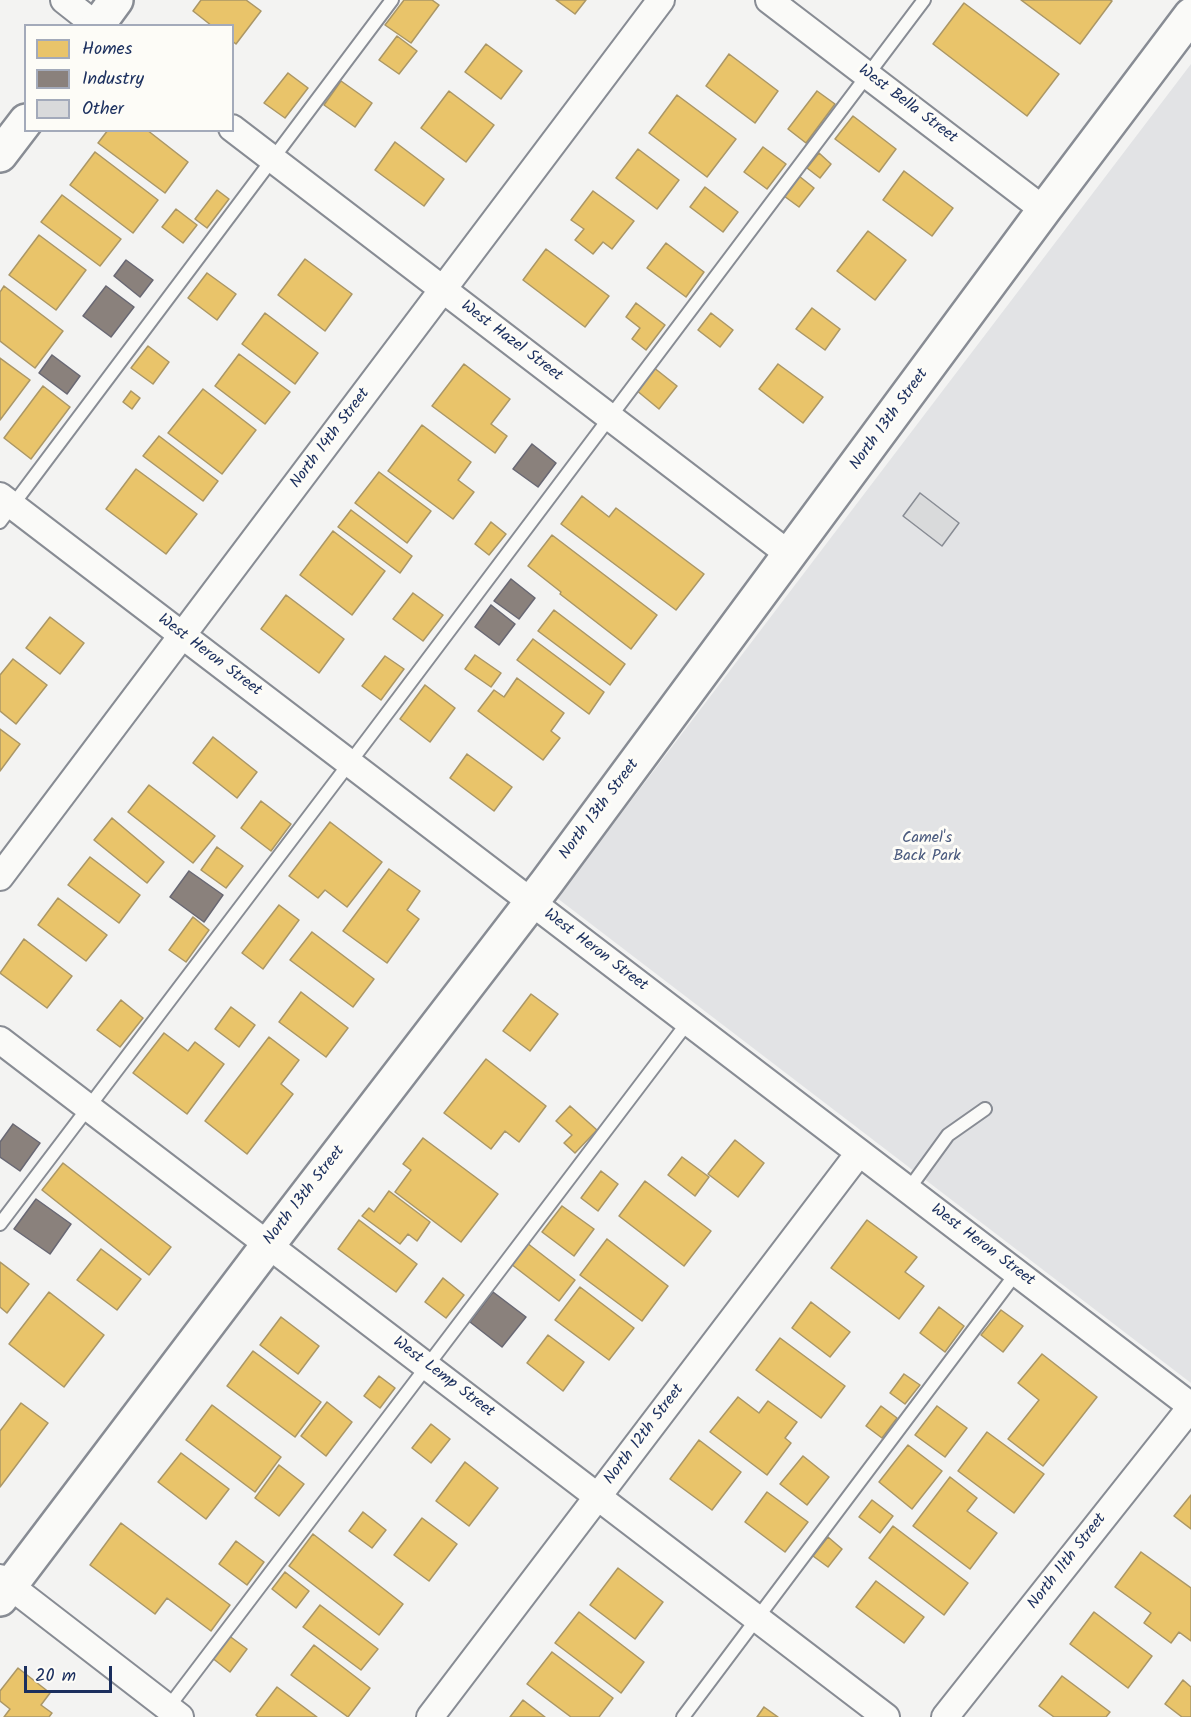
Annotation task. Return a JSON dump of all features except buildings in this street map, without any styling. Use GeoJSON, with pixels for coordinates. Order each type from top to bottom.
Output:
{"type":"FeatureCollection","features":[{"type":"Feature","properties":{"kind":"street"},"geometry":{"type":"LineString","coordinates":[[64,0],[96,24]]}},
{"type":"Feature","properties":{"kind":"street"},"geometry":{"type":"LineString","coordinates":[[98,24],[116,0]]}},
{"type":"Feature","properties":{"kind":"street","name":"North 14th Street"},"geometry":{"type":"LineString","coordinates":[[0,877],[662,0]]}},
{"type":"Feature","properties":{"kind":"street","name":"West Bella Street"},"geometry":{"type":"LineString","coordinates":[[770,0],[1044,210]]}},
{"type":"Feature","properties":{"kind":"street","name":"North 13th Street"},"geometry":{"type":"LineString","coordinates":[[3,1588],[531,902],[1191,15]]}},
{"type":"Feature","properties":{"kind":"street"},"geometry":{"type":"LineString","coordinates":[[0,155],[24,124]]}},
{"type":"Feature","properties":{"kind":"street","name":"West Hazel Street"},"geometry":{"type":"LineString","coordinates":[[234,130],[790,555]]}},
{"type":"Feature","properties":{"kind":"street","name":"West Heron Street"},"geometry":{"type":"LineString","coordinates":[[4,507],[183,636],[1191,1406]]}},
{"type":"Feature","properties":{"kind":"street","name":"West Lemp Street"},"geometry":{"type":"LineString","coordinates":[[0,1040],[886,1717]]}},
{"type":"Feature","properties":{"kind":"street","name":"North 12th Street"},"geometry":{"type":"LineString","coordinates":[[430,1717],[859,1153]]}},
{"type":"Feature","properties":{"kind":"street","name":"North 11th Street"},"geometry":{"type":"LineString","coordinates":[[945,1717],[1191,1406]]}},
{"type":"Feature","properties":{"kind":"street"},"geometry":{"type":"LineString","coordinates":[[3,1588],[170,1714]]}},
{"type":"Feature","properties":{"kind":"lane"},"geometry":{"type":"LineString","coordinates":[[4,507],[392,0]]}},
{"type":"Feature","properties":{"kind":"lane"},"geometry":{"type":"LineString","coordinates":[[0,1224],[924,0]]}},
{"type":"Feature","properties":{"kind":"lane"},"geometry":{"type":"LineString","coordinates":[[170,1714],[427,1366],[688,1022]]}},
{"type":"Feature","properties":{"kind":"lane"},"geometry":{"type":"LineString","coordinates":[[908,1190],[948,1135],[985,1109]]}},
{"type":"Feature","properties":{"kind":"lane"},"geometry":{"type":"LineString","coordinates":[[683,1717],[1017,1272]]}},
{"type":"Feature","properties":{"kind":"green space","name":"Camel's Back Park"},"geometry":{"type":"Polygon","coordinates":[[[1191,64],[1191,1383],[557,898],[1191,64]]]}}]}
